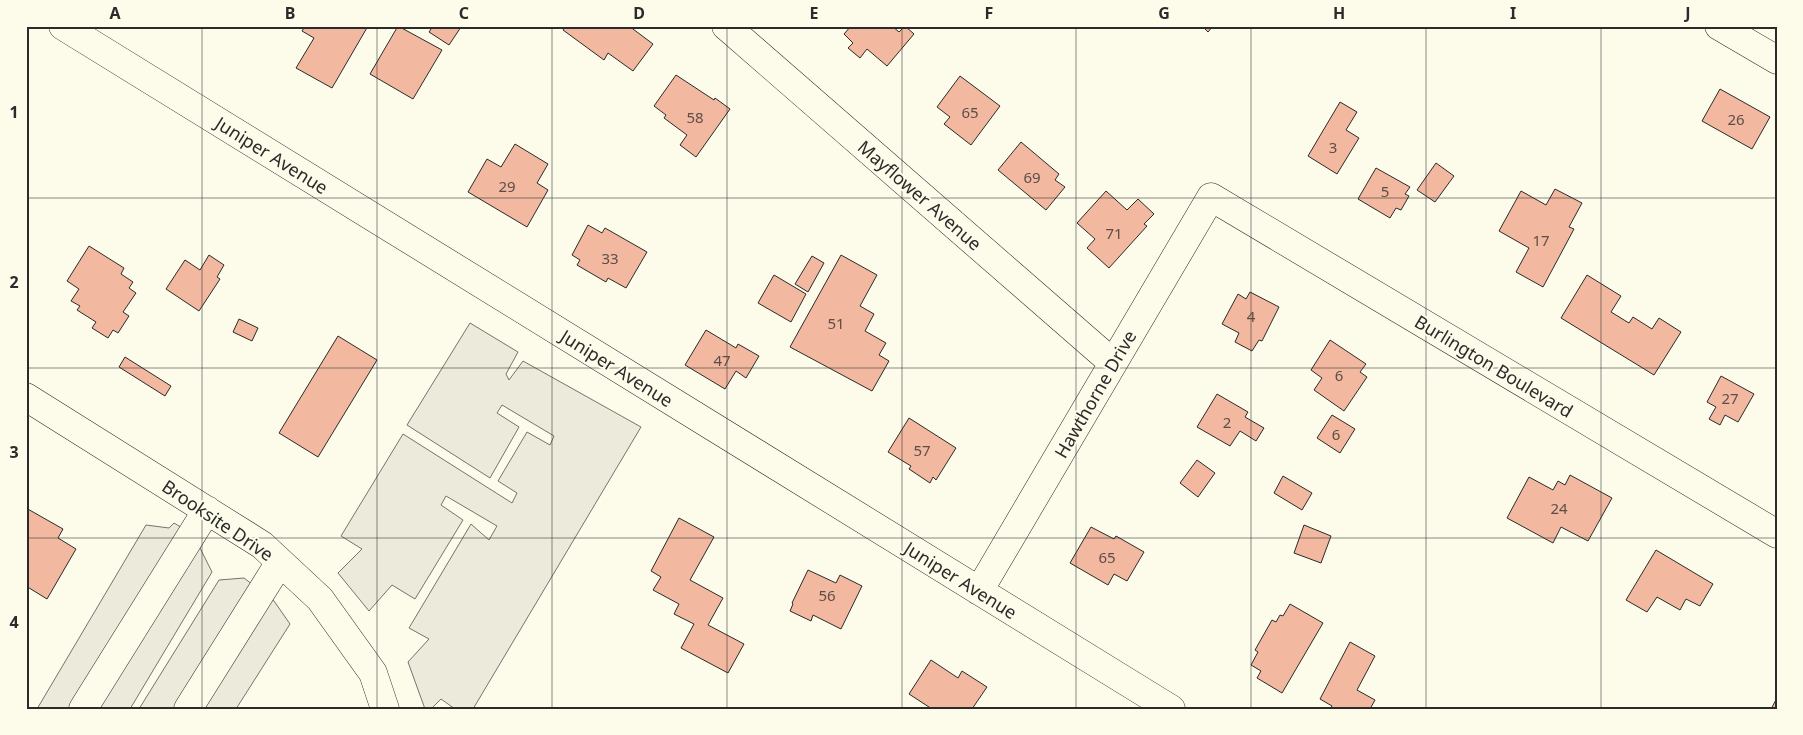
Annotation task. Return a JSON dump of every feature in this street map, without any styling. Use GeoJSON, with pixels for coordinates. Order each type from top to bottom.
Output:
{"type":"FeatureCollection","features":[{"type":"Feature","properties":{"kind":"street","name":"Juniper Avenue"},"geometry":{"type":"LineString","coordinates":[[63,26],[1171,709]]}},
{"type":"Feature","properties":{"kind":"street","name":"Mayflower Avenue"},"geometry":{"type":"LineString","coordinates":[[726,26],[1113,363]]}},
{"type":"Feature","properties":{"kind":"street"},"geometry":{"type":"LineString","coordinates":[[1719,26],[1777,60]]}},
{"type":"Feature","properties":{"kind":"street","name":"Hawthorne Drive"},"geometry":{"type":"LineString","coordinates":[[979,591],[1211,197]]}},
{"type":"Feature","properties":{"kind":"street","name":"Burlington Boulevard"},"geometry":{"type":"LineString","coordinates":[[1211,197],[1777,534]]}},
{"type":"Feature","properties":{"kind":"street","name":"Brooksite Drive"},"geometry":{"type":"LineString","coordinates":[[26,397],[262,545],[320,599],[373,673],[384,709]]}},
{"type":"Feature","properties":{"kind":"street"},"geometry":{"type":"LineString","coordinates":[[83,709],[207,510]]}},
{"type":"Feature","properties":{"kind":"street"},"geometry":{"type":"LineString","coordinates":[[188,709],[280,562]]}},
{"type":"Feature","properties":{"kind":"shaded area"},"geometry":{"type":"Polygon","coordinates":[[[470,323],[518,352],[506,374],[509,380],[523,361],[641,427],[473,709],[455,709],[441,699],[431,709],[425,709],[408,662],[429,639],[409,628],[471,524],[489,540],[497,526],[446,496],[441,505],[463,520],[415,599],[392,585],[369,611],[338,573],[362,549],[341,536],[403,434],[512,503],[517,493],[498,481],[527,432],[550,445],[554,436],[502,405],[497,413],[519,427],[490,478],[407,425],[470,323]]]}},
{"type":"Feature","properties":{"kind":"shaded area"},"geometry":{"type":"Polygon","coordinates":[[[174,523],[204,541],[200,548],[212,572],[130,709],[37,709],[146,525],[169,528],[174,523]]]}},
{"type":"Feature","properties":{"kind":"shaded area"},"geometry":{"type":"Polygon","coordinates":[[[244,578],[274,601],[290,624],[236,709],[139,709],[219,580],[244,578]]]}},
{"type":"Feature","properties":{"kind":"building"},"geometry":{"type":"Polygon","coordinates":[[[305,26],[368,26],[332,88],[296,68],[314,38],[302,31],[305,26]]]}},
{"type":"Feature","properties":{"kind":"building"},"geometry":{"type":"Polygon","coordinates":[[[398,26],[442,50],[413,99],[370,74],[398,26]]]}},
{"type":"Feature","properties":{"kind":"building"},"geometry":{"type":"Polygon","coordinates":[[[433,26],[461,27],[449,45],[429,32],[433,26]]]}},
{"type":"Feature","properties":{"kind":"building"},"geometry":{"type":"Polygon","coordinates":[[[566,26],[629,26],[653,44],[633,71],[608,53],[604,60],[563,30],[566,26]]]}},
{"type":"Feature","properties":{"kind":"building"},"geometry":{"type":"Polygon","coordinates":[[[851,26],[892,26],[899,32],[905,26],[914,34],[887,66],[867,49],[860,58],[848,48],[853,43],[844,34],[851,26]]]}},
{"type":"Feature","properties":{"kind":"building"},"geometry":{"type":"Polygon","coordinates":[[[1202,26],[1213,26],[1208,32],[1202,26]]]}},
{"type":"Feature","properties":{"kind":"building"},"geometry":{"type":"Polygon","coordinates":[[[676,75],[730,109],[696,157],[680,145],[687,135],[664,118],[666,115],[654,106],[676,75]]]}},
{"type":"Feature","properties":{"kind":"building"},"geometry":{"type":"Polygon","coordinates":[[[960,76],[1000,106],[971,145],[944,124],[950,117],[937,107],[960,76]]]}},
{"type":"Feature","properties":{"kind":"building"},"geometry":{"type":"Polygon","coordinates":[[[1720,89],[1770,117],[1752,149],[1702,121],[1720,89]]]}},
{"type":"Feature","properties":{"kind":"building"},"geometry":{"type":"Polygon","coordinates":[[[1340,102],[1357,112],[1346,130],[1359,138],[1337,174],[1308,156],[1340,102]]]}},
{"type":"Feature","properties":{"kind":"building"},"geometry":{"type":"Polygon","coordinates":[[[1021,142],[1059,174],[1055,180],[1065,187],[1046,210],[998,170],[1021,142]]]}},
{"type":"Feature","properties":{"kind":"building"},"geometry":{"type":"Polygon","coordinates":[[[515,144],[548,164],[537,183],[548,190],[527,227],[468,192],[487,159],[501,167],[515,144]]]}},
{"type":"Feature","properties":{"kind":"building"},"geometry":{"type":"Polygon","coordinates":[[[1436,163],[1454,176],[1435,202],[1417,190],[1436,163]]]}},
{"type":"Feature","properties":{"kind":"building"},"geometry":{"type":"Polygon","coordinates":[[[1376,168],[1410,187],[1405,194],[1409,196],[1401,210],[1396,208],[1390,218],[1358,199],[1376,168]]]}},
{"type":"Feature","properties":{"kind":"building"},"geometry":{"type":"Polygon","coordinates":[[[1555,189],[1582,203],[1569,227],[1574,229],[1543,287],[1516,272],[1529,248],[1499,231],[1521,191],[1546,205],[1555,189]]]}},
{"type":"Feature","properties":{"kind":"building"},"geometry":{"type":"Polygon","coordinates":[[[1106,191],[1127,210],[1138,199],[1154,214],[1144,224],[1147,226],[1109,268],[1087,248],[1095,239],[1077,223],[1106,191]]]}},
{"type":"Feature","properties":{"kind":"building"},"geometry":{"type":"Polygon","coordinates":[[[588,225],[602,233],[605,228],[647,252],[626,288],[608,278],[606,282],[577,265],[580,260],[572,255],[588,225]]]}},
{"type":"Feature","properties":{"kind":"building"},"geometry":{"type":"Polygon","coordinates":[[[89,246],[124,268],[121,274],[133,282],[129,288],[136,293],[123,312],[129,316],[118,333],[113,330],[108,338],[92,328],[96,322],[77,310],[80,306],[71,301],[79,289],[67,281],[89,246]]]}},
{"type":"Feature","properties":{"kind":"building"},"geometry":{"type":"Polygon","coordinates":[[[209,255],[224,265],[217,277],[220,279],[199,311],[166,289],[185,260],[200,270],[209,255]]]}},
{"type":"Feature","properties":{"kind":"building"},"geometry":{"type":"Polygon","coordinates":[[[841,255],[877,275],[860,306],[874,314],[865,331],[886,343],[879,355],[889,361],[872,391],[790,347],[841,255]]]}},
{"type":"Feature","properties":{"kind":"building"},"geometry":{"type":"Polygon","coordinates":[[[812,256],[824,263],[808,292],[795,284],[812,256]]]}},
{"type":"Feature","properties":{"kind":"building"},"geometry":{"type":"Polygon","coordinates":[[[774,275],[806,294],[791,322],[758,303],[774,275]]]}},
{"type":"Feature","properties":{"kind":"building"},"geometry":{"type":"Polygon","coordinates":[[[1587,275],[1621,296],[1611,312],[1629,323],[1633,317],[1652,329],[1659,318],[1681,332],[1654,375],[1561,318],[1587,275]]]}},
{"type":"Feature","properties":{"kind":"building"},"geometry":{"type":"Polygon","coordinates":[[[1250,292],[1279,307],[1262,341],[1259,340],[1252,351],[1235,342],[1239,333],[1222,324],[1238,294],[1246,299],[1250,292]]]}},
{"type":"Feature","properties":{"kind":"building"},"geometry":{"type":"Polygon","coordinates":[[[239,319],[258,328],[252,341],[233,332],[239,319]]]}},
{"type":"Feature","properties":{"kind":"building"},"geometry":{"type":"Polygon","coordinates":[[[706,330],[736,348],[738,344],[759,356],[746,378],[736,371],[725,389],[685,365],[706,330]]]}},
{"type":"Feature","properties":{"kind":"building"},"geometry":{"type":"Polygon","coordinates":[[[338,336],[377,360],[318,457],[279,433],[338,336]]]}},
{"type":"Feature","properties":{"kind":"building"},"geometry":{"type":"Polygon","coordinates":[[[1330,340],[1366,364],[1360,372],[1367,377],[1344,411],[1314,390],[1322,378],[1311,370],[1330,340]]]}},
{"type":"Feature","properties":{"kind":"building"},"geometry":{"type":"Polygon","coordinates":[[[125,357],[171,386],[165,396],[119,367],[125,357]]]}},
{"type":"Feature","properties":{"kind":"building"},"geometry":{"type":"Polygon","coordinates":[[[1721,376],[1754,394],[1738,422],[1725,415],[1720,425],[1709,419],[1716,407],[1707,402],[1721,376]]]}},
{"type":"Feature","properties":{"kind":"building"},"geometry":{"type":"Polygon","coordinates":[[[1217,394],[1248,412],[1245,417],[1264,428],[1256,441],[1240,431],[1230,446],[1197,427],[1217,394]]]}},
{"type":"Feature","properties":{"kind":"building"},"geometry":{"type":"Polygon","coordinates":[[[1332,415],[1355,429],[1340,453],[1317,438],[1332,415]]]}},
{"type":"Feature","properties":{"kind":"building"},"geometry":{"type":"Polygon","coordinates":[[[909,418],[956,448],[936,480],[933,477],[930,483],[909,469],[911,466],[888,452],[909,418]]]}},
{"type":"Feature","properties":{"kind":"building"},"geometry":{"type":"Polygon","coordinates":[[[1197,460],[1215,473],[1198,497],[1180,483],[1197,460]]]}},
{"type":"Feature","properties":{"kind":"building"},"geometry":{"type":"Polygon","coordinates":[[[1570,475],[1612,498],[1588,541],[1561,527],[1553,543],[1507,518],[1529,477],[1553,490],[1558,481],[1565,485],[1570,475]]]}},
{"type":"Feature","properties":{"kind":"building"},"geometry":{"type":"Polygon","coordinates":[[[1283,476],[1312,493],[1302,510],[1274,493],[1283,476]]]}},
{"type":"Feature","properties":{"kind":"building"},"geometry":{"type":"Polygon","coordinates":[[[26,508],[63,529],[58,538],[76,549],[47,599],[26,586],[26,508]]]}},
{"type":"Feature","properties":{"kind":"building"},"geometry":{"type":"Polygon","coordinates":[[[679,518],[714,537],[690,580],[723,598],[708,625],[744,644],[728,673],[681,648],[694,624],[674,614],[679,604],[653,590],[661,577],[651,571],[679,518]]]}},
{"type":"Feature","properties":{"kind":"building"},"geometry":{"type":"Polygon","coordinates":[[[1304,525],[1331,536],[1321,563],[1294,553],[1304,525]]]}},
{"type":"Feature","properties":{"kind":"building"},"geometry":{"type":"Polygon","coordinates":[[[1091,527],[1114,539],[1116,536],[1144,552],[1127,581],[1114,574],[1108,585],[1070,563],[1091,527]]]}},
{"type":"Feature","properties":{"kind":"building"},"geometry":{"type":"Polygon","coordinates":[[[1656,550],[1713,584],[1700,606],[1686,599],[1680,610],[1657,597],[1647,612],[1626,600],[1656,550]]]}},
{"type":"Feature","properties":{"kind":"building"},"geometry":{"type":"Polygon","coordinates":[[[808,570],[836,583],[840,575],[862,586],[841,629],[813,615],[811,621],[790,611],[808,570]]]}},
{"type":"Feature","properties":{"kind":"building"},"geometry":{"type":"Polygon","coordinates":[[[1290,604],[1323,623],[1282,693],[1257,678],[1261,671],[1251,665],[1258,652],[1255,650],[1272,620],[1276,622],[1280,615],[1283,616],[1290,604]]]}},
{"type":"Feature","properties":{"kind":"building"},"geometry":{"type":"Polygon","coordinates":[[[1350,642],[1375,656],[1357,690],[1375,700],[1370,709],[1330,709],[1332,706],[1320,699],[1350,642]]]}},
{"type":"Feature","properties":{"kind":"building"},"geometry":{"type":"Polygon","coordinates":[[[931,660],[958,678],[962,671],[987,687],[972,709],[932,709],[909,694],[931,660]]]}},
{"type":"Feature","properties":{"kind":"building"},"geometry":{"type":"Polygon","coordinates":[[[1777,698],[1777,709],[1771,709],[1777,698]]]}}]}
